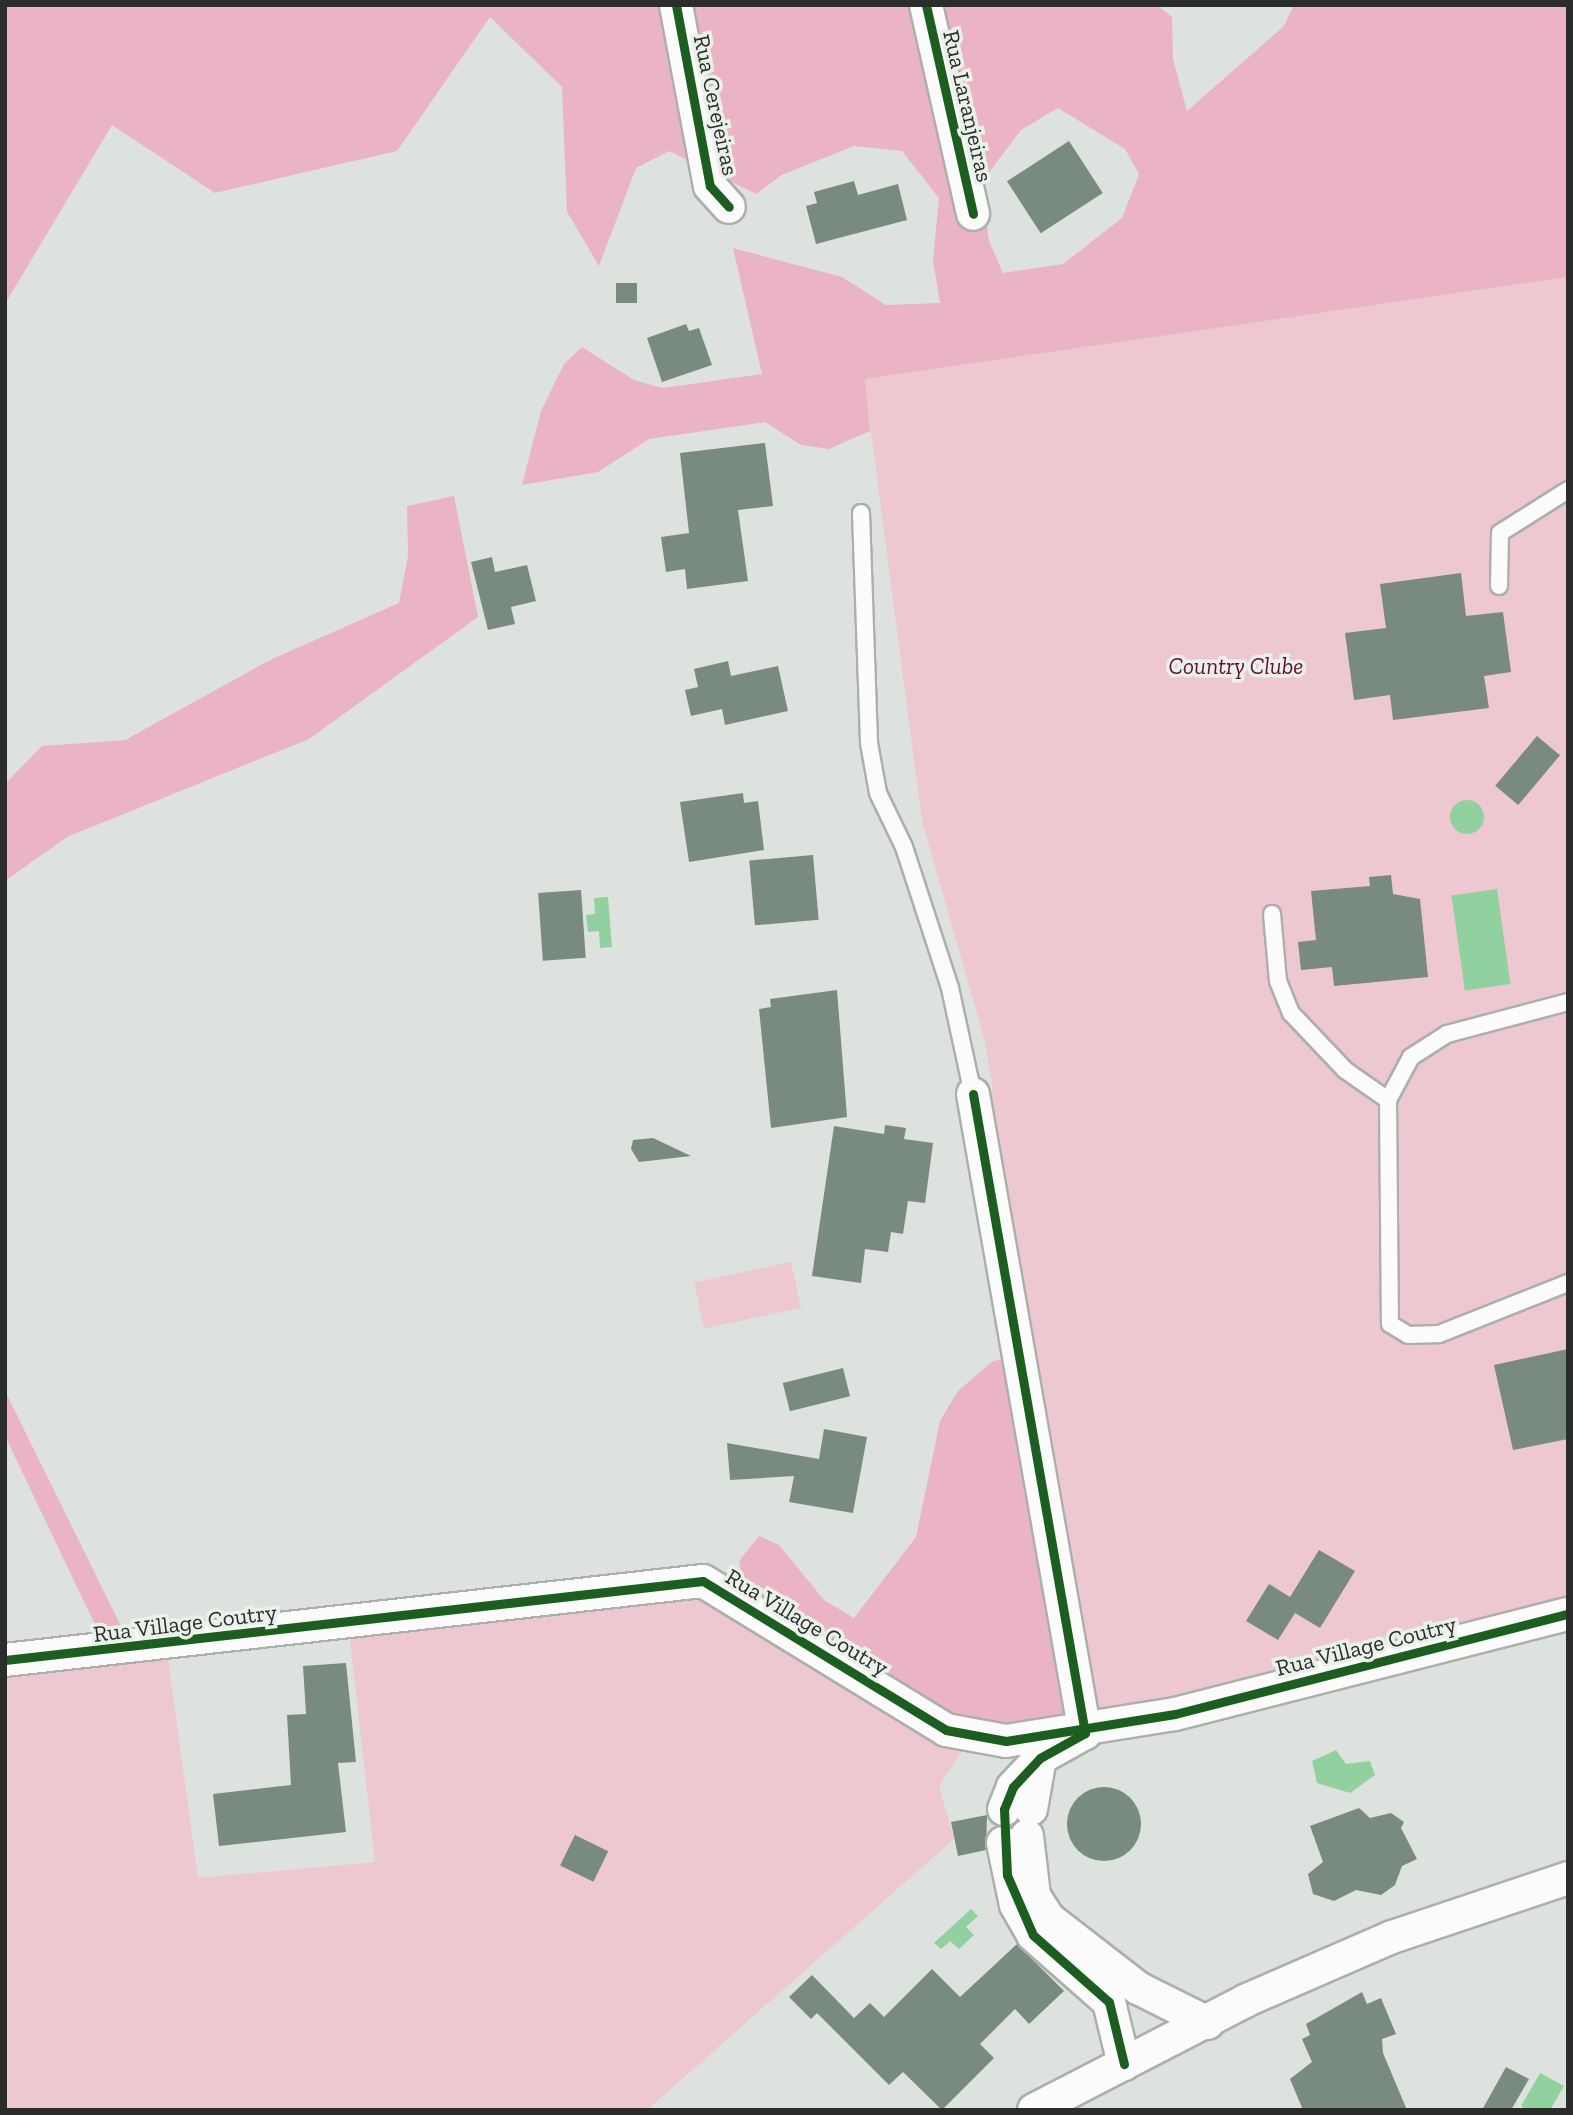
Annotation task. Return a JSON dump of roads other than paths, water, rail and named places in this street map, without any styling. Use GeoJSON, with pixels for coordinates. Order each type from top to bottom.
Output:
{"type":"FeatureCollection","features":[{"type":"Feature","properties":{"kind":"street","name":"Rua Cerejeiras"},"geometry":{"type":"LineString","coordinates":[[676,5],[710,186],[729,208]]}},
{"type":"Feature","properties":{"kind":"street","name":"Rua Laranjeiras"},"geometry":{"type":"LineString","coordinates":[[926,5],[973,214]]}},
{"type":"Feature","properties":{"kind":"street"},"geometry":{"type":"LineString","coordinates":[[973,1094],[1085,1733],[1040,1758],[1013,1787],[1016,1905],[1033,1935],[1109,2002],[1124,2064]]}},
{"type":"Feature","properties":{"kind":"street","name":"Rua Village Coutry"},"geometry":{"type":"LineString","coordinates":[[5,1660],[664,1581],[703,1581],[946,1730],[1006,1741],[1085,1733],[1568,1614]]}},
{"type":"Feature","properties":{"kind":"street"},"geometry":{"type":"LineString","coordinates":[[1016,1824],[1034,1896],[1049,1919],[1138,1988],[1208,2023]]}},
{"type":"Feature","properties":{"kind":"street"},"geometry":{"type":"LineString","coordinates":[[1034,2110],[1208,2023],[1392,1937],[1568,1878]]}},
{"type":"Feature","properties":{"kind":"lane"},"geometry":{"type":"LineString","coordinates":[[1499,586],[1500,533],[1568,490]]}},
{"type":"Feature","properties":{"kind":"lane"},"geometry":{"type":"LineString","coordinates":[[860,513],[869,743],[878,793],[904,847],[950,988],[973,1094]]}},
{"type":"Feature","properties":{"kind":"lane"},"geometry":{"type":"LineString","coordinates":[[1272,914],[1278,981],[1291,1013],[1345,1070],[1388,1100]]}},
{"type":"Feature","properties":{"kind":"lane"},"geometry":{"type":"LineString","coordinates":[[1568,1002],[1447,1034],[1411,1057],[1388,1100],[1390,1324],[1408,1335],[1439,1334],[1568,1283]]}},
{"type":"Feature","properties":{"kind":"park label","name":"Country Clube"},"geometry":{"type":"Point","coordinates":[1236,666]}}]}
